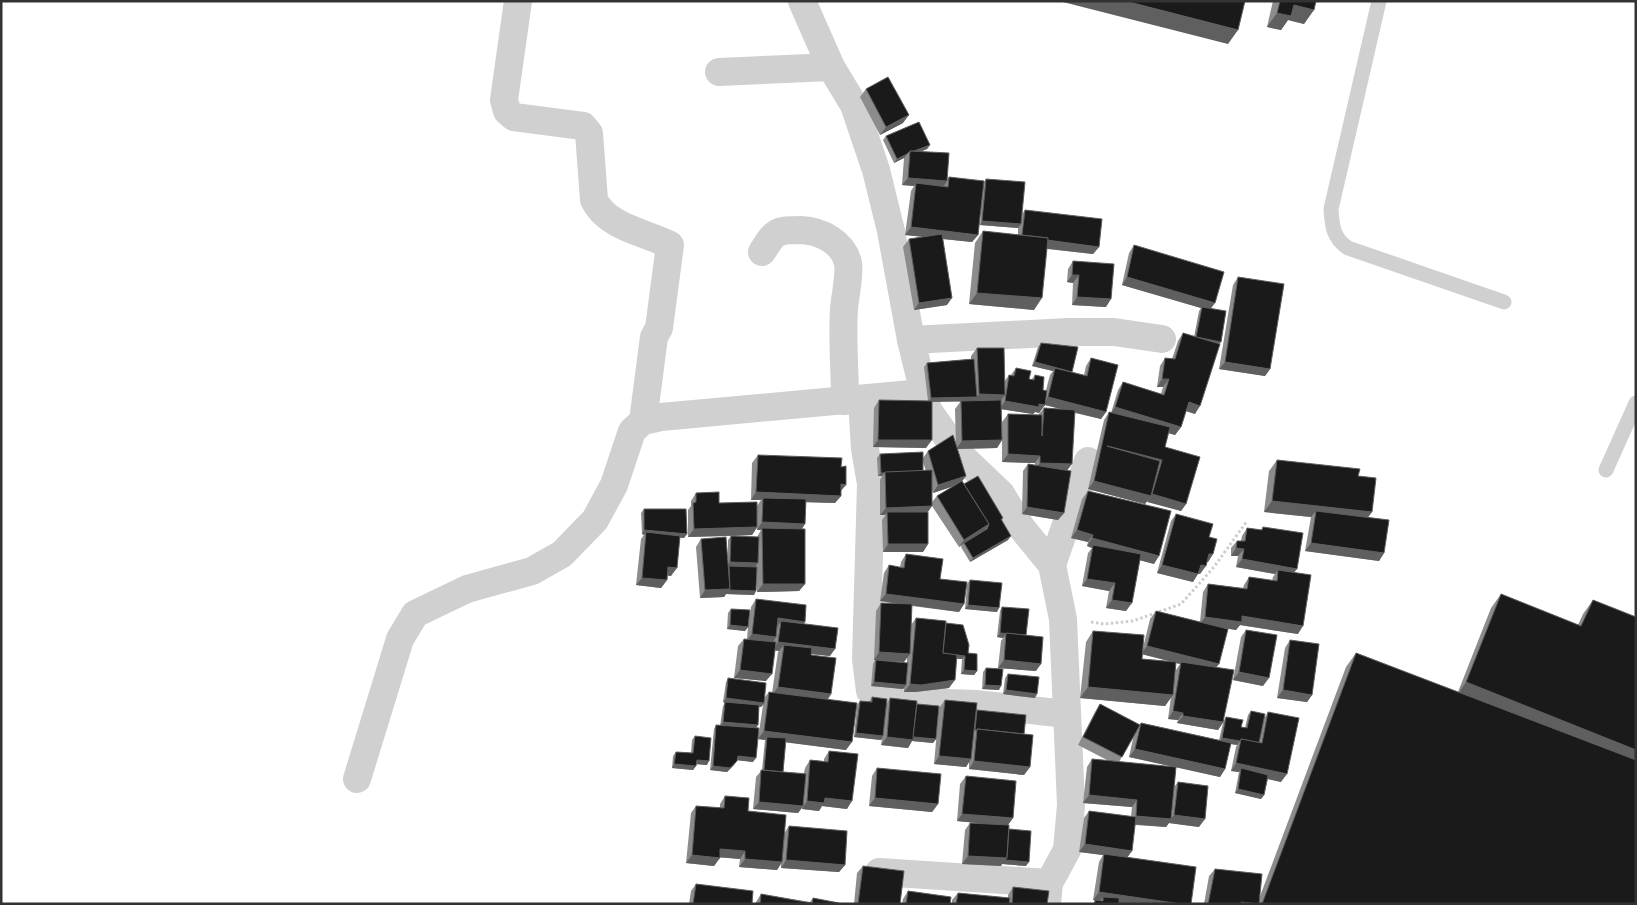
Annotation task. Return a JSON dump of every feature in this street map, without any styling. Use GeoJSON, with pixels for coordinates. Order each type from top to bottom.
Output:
{"type":"FeatureCollection","features":[{"type":"Feature","properties":{"kind":"street"},"geometry":{"type":"LineString","coordinates":[[518,1],[504,100],[507,111],[514,117],[583,126],[589,133],[594,200],[598,209],[626,228],[670,245],[659,328],[654,337],[642,421]]}},
{"type":"Feature","properties":{"kind":"street"},"geometry":{"type":"LineString","coordinates":[[802,1],[832,67],[854,105],[876,170],[891,231],[910,340],[922,393],[928,410],[959,454],[1000,494],[1021,527],[1052,565],[1063,619],[1071,804],[1067,850],[1048,893],[879,872]]}},
{"type":"Feature","properties":{"kind":"street"},"geometry":{"type":"LineString","coordinates":[[719,72],[832,67]]}},
{"type":"Feature","properties":{"kind":"street"},"geometry":{"type":"LineString","coordinates":[[762,252],[773,235],[782,230],[810,231],[832,239],[842,250],[848,264],[844,311],[854,400],[871,484],[866,659],[870,691],[947,703],[976,704],[1066,714]]}},
{"type":"Feature","properties":{"kind":"street"},"geometry":{"type":"LineString","coordinates":[[910,340],[1068,332],[1114,332],[1162,339]]}},
{"type":"Feature","properties":{"kind":"street"},"geometry":{"type":"LineString","coordinates":[[357,779],[400,639],[415,614],[467,590],[532,571],[562,554],[595,520],[614,484],[632,431],[642,421],[922,393]]}},
{"type":"Feature","properties":{"kind":"street"},"geometry":{"type":"LineString","coordinates":[[1052,565],[1088,461]]}},
{"type":"Feature","properties":{"kind":"lane"},"geometry":{"type":"LineString","coordinates":[[1379,1],[1331,210],[1332,223],[1338,241],[1348,248],[1504,302]]}},
{"type":"Feature","properties":{"kind":"lane"},"geometry":{"type":"LineString","coordinates":[[1606,470],[1636,403]]}},
{"type":"Feature","properties":{"kind":"path"},"geometry":{"type":"LineString","coordinates":[[1063,619],[1104,624],[1133,622],[1181,604],[1214,567],[1247,521]]}},
{"type":"Feature","properties":{"kind":"building"},"geometry":{"type":"Polygon","coordinates":[[[1125,1],[1245,1],[1238,30],[1125,1]]]}},
{"type":"Feature","properties":{"kind":"building"},"geometry":{"type":"Polygon","coordinates":[[[1280,1],[1316,1],[1314,10],[1294,5],[1291,16],[1277,13],[1280,1]]]}},
{"type":"Feature","properties":{"kind":"building"},"geometry":{"type":"Polygon","coordinates":[[[888,77],[909,115],[886,127],[866,89],[888,77]]]}},
{"type":"Feature","properties":{"kind":"building"},"geometry":{"type":"Polygon","coordinates":[[[919,122],[930,145],[910,151],[897,159],[886,136],[919,122]]]}},
{"type":"Feature","properties":{"kind":"building"},"geometry":{"type":"Polygon","coordinates":[[[910,151],[949,153],[947,181],[908,178],[910,151]]]}},
{"type":"Feature","properties":{"kind":"building"},"geometry":{"type":"Polygon","coordinates":[[[949,177],[984,181],[978,235],[911,227],[916,183],[948,187],[949,177]]]}},
{"type":"Feature","properties":{"kind":"building"},"geometry":{"type":"Polygon","coordinates":[[[986,179],[1025,182],[1021,224],[982,221],[986,179]]]}},
{"type":"Feature","properties":{"kind":"building"},"geometry":{"type":"Polygon","coordinates":[[[1025,210],[1102,219],[1099,247],[1022,235],[1025,210]]]}},
{"type":"Feature","properties":{"kind":"building"},"geometry":{"type":"Polygon","coordinates":[[[983,231],[1048,238],[1042,298],[977,293],[983,231]]]}},
{"type":"Feature","properties":{"kind":"building"},"geometry":{"type":"Polygon","coordinates":[[[942,234],[952,298],[919,303],[909,239],[942,234]]]}},
{"type":"Feature","properties":{"kind":"building"},"geometry":{"type":"Polygon","coordinates":[[[1134,245],[1224,272],[1215,303],[1127,277],[1134,245]]]}},
{"type":"Feature","properties":{"kind":"building"},"geometry":{"type":"Polygon","coordinates":[[[1073,261],[1114,264],[1111,299],[1077,297],[1079,275],[1072,275],[1073,261]]]}},
{"type":"Feature","properties":{"kind":"building"},"geometry":{"type":"Polygon","coordinates":[[[1238,277],[1284,284],[1270,369],[1225,362],[1238,277]]]}},
{"type":"Feature","properties":{"kind":"building"},"geometry":{"type":"Polygon","coordinates":[[[1202,307],[1226,311],[1221,342],[1196,337],[1202,307]]]}},
{"type":"Feature","properties":{"kind":"building"},"geometry":{"type":"Polygon","coordinates":[[[1183,333],[1220,344],[1200,406],[1189,402],[1181,427],[1115,407],[1123,382],[1164,395],[1169,379],[1162,379],[1165,358],[1175,359],[1183,333]]]}},
{"type":"Feature","properties":{"kind":"building"},"geometry":{"type":"Polygon","coordinates":[[[1041,343],[1078,347],[1072,372],[1035,362],[1041,343]]]}},
{"type":"Feature","properties":{"kind":"building"},"geometry":{"type":"Polygon","coordinates":[[[977,348],[1004,348],[1005,395],[979,394],[977,348]]]}},
{"type":"Feature","properties":{"kind":"building"},"geometry":{"type":"Polygon","coordinates":[[[1091,358],[1118,365],[1106,412],[1048,397],[1055,368],[1087,376],[1091,358]]]}},
{"type":"Feature","properties":{"kind":"building"},"geometry":{"type":"Polygon","coordinates":[[[974,359],[977,397],[931,398],[927,363],[974,359]]]}},
{"type":"Feature","properties":{"kind":"building"},"geometry":{"type":"Polygon","coordinates":[[[1016,368],[1031,371],[1029,379],[1034,380],[1035,375],[1044,377],[1043,390],[1047,391],[1045,405],[1039,404],[1039,407],[1005,401],[1009,375],[1014,376],[1016,368]]]}},
{"type":"Feature","properties":{"kind":"building"},"geometry":{"type":"Polygon","coordinates":[[[879,400],[932,401],[932,440],[878,440],[879,400]]]}},
{"type":"Feature","properties":{"kind":"building"},"geometry":{"type":"Polygon","coordinates":[[[1001,400],[1002,440],[962,441],[961,401],[1001,400]]]}},
{"type":"Feature","properties":{"kind":"building"},"geometry":{"type":"Polygon","coordinates":[[[1044,408],[1075,410],[1072,464],[1040,463],[1040,456],[1008,454],[1008,414],[1042,415],[1042,436],[1044,408]]]}},
{"type":"Feature","properties":{"kind":"building"},"geometry":{"type":"Polygon","coordinates":[[[1109,412],[1170,427],[1165,447],[1200,457],[1186,504],[1152,494],[1162,460],[1107,446],[1160,461],[1151,496],[1094,481],[1109,412]]]}},
{"type":"Feature","properties":{"kind":"building"},"geometry":{"type":"Polygon","coordinates":[[[953,435],[966,476],[938,485],[928,451],[953,435]]]}},
{"type":"Feature","properties":{"kind":"building"},"geometry":{"type":"Polygon","coordinates":[[[923,452],[923,471],[881,473],[880,454],[923,452]]]}},
{"type":"Feature","properties":{"kind":"building"},"geometry":{"type":"Polygon","coordinates":[[[758,455],[842,458],[841,467],[846,466],[846,485],[841,484],[841,496],[756,492],[758,455]]]}},
{"type":"Feature","properties":{"kind":"building"},"geometry":{"type":"Polygon","coordinates":[[[1277,460],[1360,469],[1358,476],[1376,478],[1372,512],[1272,501],[1277,460]]]}},
{"type":"Feature","properties":{"kind":"building"},"geometry":{"type":"Polygon","coordinates":[[[1028,464],[1071,471],[1064,513],[1027,507],[1028,464]]]}},
{"type":"Feature","properties":{"kind":"building"},"geometry":{"type":"Polygon","coordinates":[[[932,470],[932,506],[886,508],[885,472],[932,470]]]}},
{"type":"Feature","properties":{"kind":"building"},"geometry":{"type":"Polygon","coordinates":[[[978,476],[1003,518],[1001,519],[1011,536],[973,558],[964,543],[987,529],[989,524],[964,484],[978,476]]]}},
{"type":"Feature","properties":{"kind":"building"},"geometry":{"type":"Polygon","coordinates":[[[962,481],[989,524],[964,540],[937,496],[962,481]]]}},
{"type":"Feature","properties":{"kind":"building"},"geometry":{"type":"Polygon","coordinates":[[[1088,491],[1171,511],[1159,556],[1092,538],[1093,535],[1077,530],[1088,491]]]}},
{"type":"Feature","properties":{"kind":"building"},"geometry":{"type":"Polygon","coordinates":[[[719,492],[719,503],[757,502],[757,527],[694,529],[693,503],[696,502],[696,493],[719,492]]]}},
{"type":"Feature","properties":{"kind":"building"},"geometry":{"type":"Polygon","coordinates":[[[763,498],[806,499],[805,524],[762,522],[763,498]]]}},
{"type":"Feature","properties":{"kind":"building"},"geometry":{"type":"Polygon","coordinates":[[[644,509],[686,509],[687,534],[644,530],[644,509]]]}},
{"type":"Feature","properties":{"kind":"building"},"geometry":{"type":"Polygon","coordinates":[[[1316,511],[1389,520],[1384,553],[1311,543],[1316,511]]]}},
{"type":"Feature","properties":{"kind":"building"},"geometry":{"type":"Polygon","coordinates":[[[887,512],[928,512],[928,544],[888,544],[887,512]]]}},
{"type":"Feature","properties":{"kind":"building"},"geometry":{"type":"Polygon","coordinates":[[[1176,514],[1213,524],[1209,537],[1217,539],[1213,554],[1209,554],[1206,566],[1201,565],[1198,574],[1162,565],[1176,514]]]}},
{"type":"Feature","properties":{"kind":"building"},"geometry":{"type":"Polygon","coordinates":[[[1263,527],[1303,533],[1297,569],[1242,559],[1244,549],[1236,548],[1237,541],[1245,541],[1247,528],[1262,530],[1263,527]]]}},
{"type":"Feature","properties":{"kind":"building"},"geometry":{"type":"Polygon","coordinates":[[[762,528],[805,529],[805,584],[763,584],[762,528]]]}},
{"type":"Feature","properties":{"kind":"building"},"geometry":{"type":"Polygon","coordinates":[[[646,532],[680,536],[677,568],[668,567],[667,580],[642,578],[646,532]]]}},
{"type":"Feature","properties":{"kind":"building"},"geometry":{"type":"Polygon","coordinates":[[[731,536],[759,537],[758,563],[730,562],[731,536]]]}},
{"type":"Feature","properties":{"kind":"building"},"geometry":{"type":"Polygon","coordinates":[[[726,537],[730,589],[705,590],[701,539],[726,537]]]}},
{"type":"Feature","properties":{"kind":"building"},"geometry":{"type":"Polygon","coordinates":[[[1093,545],[1141,554],[1132,603],[1112,600],[1115,583],[1087,579],[1093,545]]]}},
{"type":"Feature","properties":{"kind":"building"},"geometry":{"type":"Polygon","coordinates":[[[906,554],[943,559],[940,579],[967,582],[964,604],[886,594],[889,565],[904,568],[906,554]]]}},
{"type":"Feature","properties":{"kind":"building"},"geometry":{"type":"Polygon","coordinates":[[[729,566],[757,567],[756,591],[729,590],[729,566]]]}},
{"type":"Feature","properties":{"kind":"building"},"geometry":{"type":"Polygon","coordinates":[[[1278,570],[1311,575],[1303,626],[1242,616],[1242,622],[1205,617],[1208,584],[1247,589],[1249,577],[1277,581],[1278,570]]]}},
{"type":"Feature","properties":{"kind":"building"},"geometry":{"type":"Polygon","coordinates":[[[970,580],[1002,583],[999,608],[968,605],[970,580]]]}},
{"type":"Feature","properties":{"kind":"building"},"geometry":{"type":"Polygon","coordinates":[[[1501,594],[1581,626],[1593,600],[1636,617],[1636,750],[1466,682],[1501,594]]]}},
{"type":"Feature","properties":{"kind":"building"},"geometry":{"type":"Polygon","coordinates":[[[756,599],[806,605],[805,622],[778,618],[776,637],[752,634],[756,599]]]}},
{"type":"Feature","properties":{"kind":"building"},"geometry":{"type":"Polygon","coordinates":[[[881,603],[912,604],[910,654],[879,652],[881,603]]]}},
{"type":"Feature","properties":{"kind":"building"},"geometry":{"type":"Polygon","coordinates":[[[1002,607],[1029,609],[1026,635],[1000,633],[1002,607]]]}},
{"type":"Feature","properties":{"kind":"building"},"geometry":{"type":"Polygon","coordinates":[[[731,609],[750,610],[748,627],[730,625],[731,609]]]}},
{"type":"Feature","properties":{"kind":"building"},"geometry":{"type":"Polygon","coordinates":[[[1156,611],[1228,629],[1219,664],[1147,646],[1156,611]]]}},
{"type":"Feature","properties":{"kind":"building"},"geometry":{"type":"Polygon","coordinates":[[[916,618],[946,621],[943,653],[957,654],[955,680],[921,685],[910,684],[916,618]]]}},
{"type":"Feature","properties":{"kind":"building"},"geometry":{"type":"Polygon","coordinates":[[[781,621],[838,628],[835,649],[778,642],[781,621]]]}},
{"type":"Feature","properties":{"kind":"building"},"geometry":{"type":"Polygon","coordinates":[[[946,623],[963,625],[969,645],[968,653],[977,654],[977,671],[964,670],[965,656],[943,653],[946,623]]]}},
{"type":"Feature","properties":{"kind":"building"},"geometry":{"type":"Polygon","coordinates":[[[1246,630],[1277,635],[1269,678],[1239,672],[1246,630]]]}},
{"type":"Feature","properties":{"kind":"building"},"geometry":{"type":"Polygon","coordinates":[[[1093,631],[1144,635],[1142,659],[1176,662],[1173,695],[1088,687],[1093,631]]]}},
{"type":"Feature","properties":{"kind":"building"},"geometry":{"type":"Polygon","coordinates":[[[1006,633],[1043,637],[1041,664],[1004,660],[1006,633]]]}},
{"type":"Feature","properties":{"kind":"building"},"geometry":{"type":"Polygon","coordinates":[[[744,639],[776,642],[772,674],[740,670],[744,639]]]}},
{"type":"Feature","properties":{"kind":"building"},"geometry":{"type":"Polygon","coordinates":[[[1290,640],[1319,644],[1312,695],[1283,690],[1290,640]]]}},
{"type":"Feature","properties":{"kind":"building"},"geometry":{"type":"Polygon","coordinates":[[[784,645],[812,648],[811,655],[836,658],[831,694],[778,687],[784,645]]]}},
{"type":"Feature","properties":{"kind":"building"},"geometry":{"type":"Polygon","coordinates":[[[1356,653],[1636,760],[1636,904],[1262,904],[1356,653]]]}},
{"type":"Feature","properties":{"kind":"building"},"geometry":{"type":"Polygon","coordinates":[[[876,660],[908,663],[906,685],[874,682],[876,660]]]}},
{"type":"Feature","properties":{"kind":"building"},"geometry":{"type":"Polygon","coordinates":[[[1181,662],[1234,670],[1223,722],[1183,716],[1183,713],[1173,711],[1181,662]]]}},
{"type":"Feature","properties":{"kind":"building"},"geometry":{"type":"Polygon","coordinates":[[[986,668],[1003,669],[1001,686],[985,685],[986,668]]]}},
{"type":"Feature","properties":{"kind":"building"},"geometry":{"type":"Polygon","coordinates":[[[1008,674],[1039,677],[1037,694],[1006,690],[1008,674]]]}},
{"type":"Feature","properties":{"kind":"building"},"geometry":{"type":"Polygon","coordinates":[[[728,678],[766,683],[764,703],[726,698],[728,678]]]}},
{"type":"Feature","properties":{"kind":"building"},"geometry":{"type":"Polygon","coordinates":[[[769,692],[857,703],[852,742],[764,731],[769,692]]]}},
{"type":"Feature","properties":{"kind":"building"},"geometry":{"type":"Polygon","coordinates":[[[872,697],[887,699],[883,736],[856,733],[860,701],[872,702],[872,697]]]}},
{"type":"Feature","properties":{"kind":"building"},"geometry":{"type":"Polygon","coordinates":[[[890,698],[917,701],[913,740],[887,737],[890,698]]]}},
{"type":"Feature","properties":{"kind":"building"},"geometry":{"type":"Polygon","coordinates":[[[945,700],[977,703],[971,759],[939,756],[945,700]]]}},
{"type":"Feature","properties":{"kind":"building"},"geometry":{"type":"Polygon","coordinates":[[[725,702],[759,705],[758,725],[723,722],[725,702]]]}},
{"type":"Feature","properties":{"kind":"building"},"geometry":{"type":"Polygon","coordinates":[[[917,704],[939,706],[936,739],[913,737],[917,704]]]}},
{"type":"Feature","properties":{"kind":"building"},"geometry":{"type":"Polygon","coordinates":[[[1100,704],[1140,725],[1122,757],[1083,737],[1100,704]]]}},
{"type":"Feature","properties":{"kind":"building"},"geometry":{"type":"Polygon","coordinates":[[[977,710],[1026,715],[1024,734],[975,730],[977,710]]]}},
{"type":"Feature","properties":{"kind":"building"},"geometry":{"type":"Polygon","coordinates":[[[1251,711],[1265,714],[1259,743],[1241,739],[1240,741],[1222,738],[1226,717],[1243,720],[1241,727],[1247,728],[1251,711]]]}},
{"type":"Feature","properties":{"kind":"building"},"geometry":{"type":"Polygon","coordinates":[[[1268,712],[1299,718],[1287,774],[1236,763],[1241,739],[1262,743],[1268,712]]]}},
{"type":"Feature","properties":{"kind":"building"},"geometry":{"type":"Polygon","coordinates":[[[1141,723],[1231,743],[1225,769],[1135,749],[1141,723]]]}},
{"type":"Feature","properties":{"kind":"building"},"geometry":{"type":"Polygon","coordinates":[[[716,725],[759,728],[756,758],[738,756],[737,761],[730,768],[713,766],[716,725]]]}},
{"type":"Feature","properties":{"kind":"building"},"geometry":{"type":"Polygon","coordinates":[[[977,729],[1033,735],[1030,767],[974,761],[977,729]]]}},
{"type":"Feature","properties":{"kind":"building"},"geometry":{"type":"Polygon","coordinates":[[[695,736],[711,738],[709,761],[697,760],[696,766],[674,764],[676,752],[693,753],[695,736]]]}},
{"type":"Feature","properties":{"kind":"building"},"geometry":{"type":"Polygon","coordinates":[[[767,737],[786,738],[783,772],[764,770],[767,737]]]}},
{"type":"Feature","properties":{"kind":"building"},"geometry":{"type":"Polygon","coordinates":[[[829,751],[858,754],[852,801],[825,798],[824,803],[807,801],[810,760],[828,762],[829,751]]]}},
{"type":"Feature","properties":{"kind":"building"},"geometry":{"type":"Polygon","coordinates":[[[1092,759],[1176,767],[1171,819],[1136,816],[1137,800],[1089,795],[1092,759]]]}},
{"type":"Feature","properties":{"kind":"building"},"geometry":{"type":"Polygon","coordinates":[[[877,768],[941,774],[938,804],[875,798],[877,768]]]}},
{"type":"Feature","properties":{"kind":"building"},"geometry":{"type":"Polygon","coordinates":[[[1241,768],[1268,775],[1264,795],[1238,789],[1241,768]]]}},
{"type":"Feature","properties":{"kind":"building"},"geometry":{"type":"Polygon","coordinates":[[[761,770],[806,774],[803,806],[759,802],[761,770]]]}},
{"type":"Feature","properties":{"kind":"building"},"geometry":{"type":"Polygon","coordinates":[[[966,776],[1016,781],[1013,818],[962,814],[966,776]]]}},
{"type":"Feature","properties":{"kind":"building"},"geometry":{"type":"Polygon","coordinates":[[[1178,782],[1208,786],[1205,819],[1174,815],[1178,782]]]}},
{"type":"Feature","properties":{"kind":"building"},"geometry":{"type":"Polygon","coordinates":[[[725,796],[749,798],[748,811],[786,815],[782,862],[745,859],[745,851],[720,849],[720,858],[692,855],[696,806],[724,808],[725,796]]]}},
{"type":"Feature","properties":{"kind":"building"},"geometry":{"type":"Polygon","coordinates":[[[1089,811],[1136,817],[1132,851],[1085,844],[1089,811]]]}},
{"type":"Feature","properties":{"kind":"building"},"geometry":{"type":"Polygon","coordinates":[[[970,823],[1009,825],[1007,858],[968,856],[970,823]]]}},
{"type":"Feature","properties":{"kind":"building"},"geometry":{"type":"Polygon","coordinates":[[[789,826],[847,831],[845,865],[786,860],[789,826]]]}},
{"type":"Feature","properties":{"kind":"building"},"geometry":{"type":"Polygon","coordinates":[[[1009,829],[1031,831],[1029,862],[1005,860],[1007,858],[1009,829]]]}},
{"type":"Feature","properties":{"kind":"building"},"geometry":{"type":"Polygon","coordinates":[[[1104,854],[1196,867],[1191,904],[1099,892],[1104,854]]]}},
{"type":"Feature","properties":{"kind":"building"},"geometry":{"type":"Polygon","coordinates":[[[863,866],[904,871],[900,904],[858,904],[863,866]]]}},
{"type":"Feature","properties":{"kind":"building"},"geometry":{"type":"Polygon","coordinates":[[[1215,869],[1262,874],[1259,904],[1241,902],[1241,904],[1208,904],[1215,869]]]}},
{"type":"Feature","properties":{"kind":"building"},"geometry":{"type":"Polygon","coordinates":[[[696,884],[753,891],[752,904],[693,904],[696,884]]]}},
{"type":"Feature","properties":{"kind":"building"},"geometry":{"type":"Polygon","coordinates":[[[1013,887],[1049,891],[1047,904],[1012,904],[1013,887]]]}},
{"type":"Feature","properties":{"kind":"building"},"geometry":{"type":"Polygon","coordinates":[[[908,891],[951,897],[950,904],[906,904],[908,891]]]}},
{"type":"Feature","properties":{"kind":"building"},"geometry":{"type":"Polygon","coordinates":[[[958,893],[1010,898],[1009,904],[956,904],[958,893]]]}},
{"type":"Feature","properties":{"kind":"building"},"geometry":{"type":"Polygon","coordinates":[[[761,894],[811,903],[811,904],[760,904],[761,894]]]}},
{"type":"Feature","properties":{"kind":"building"},"geometry":{"type":"Polygon","coordinates":[[[1103,897],[1119,898],[1119,904],[1095,904],[1095,900],[1103,901],[1103,897]]]}},
{"type":"Feature","properties":{"kind":"building"},"geometry":{"type":"Polygon","coordinates":[[[813,898],[839,903],[839,904],[812,904],[813,898]]]}}]}
